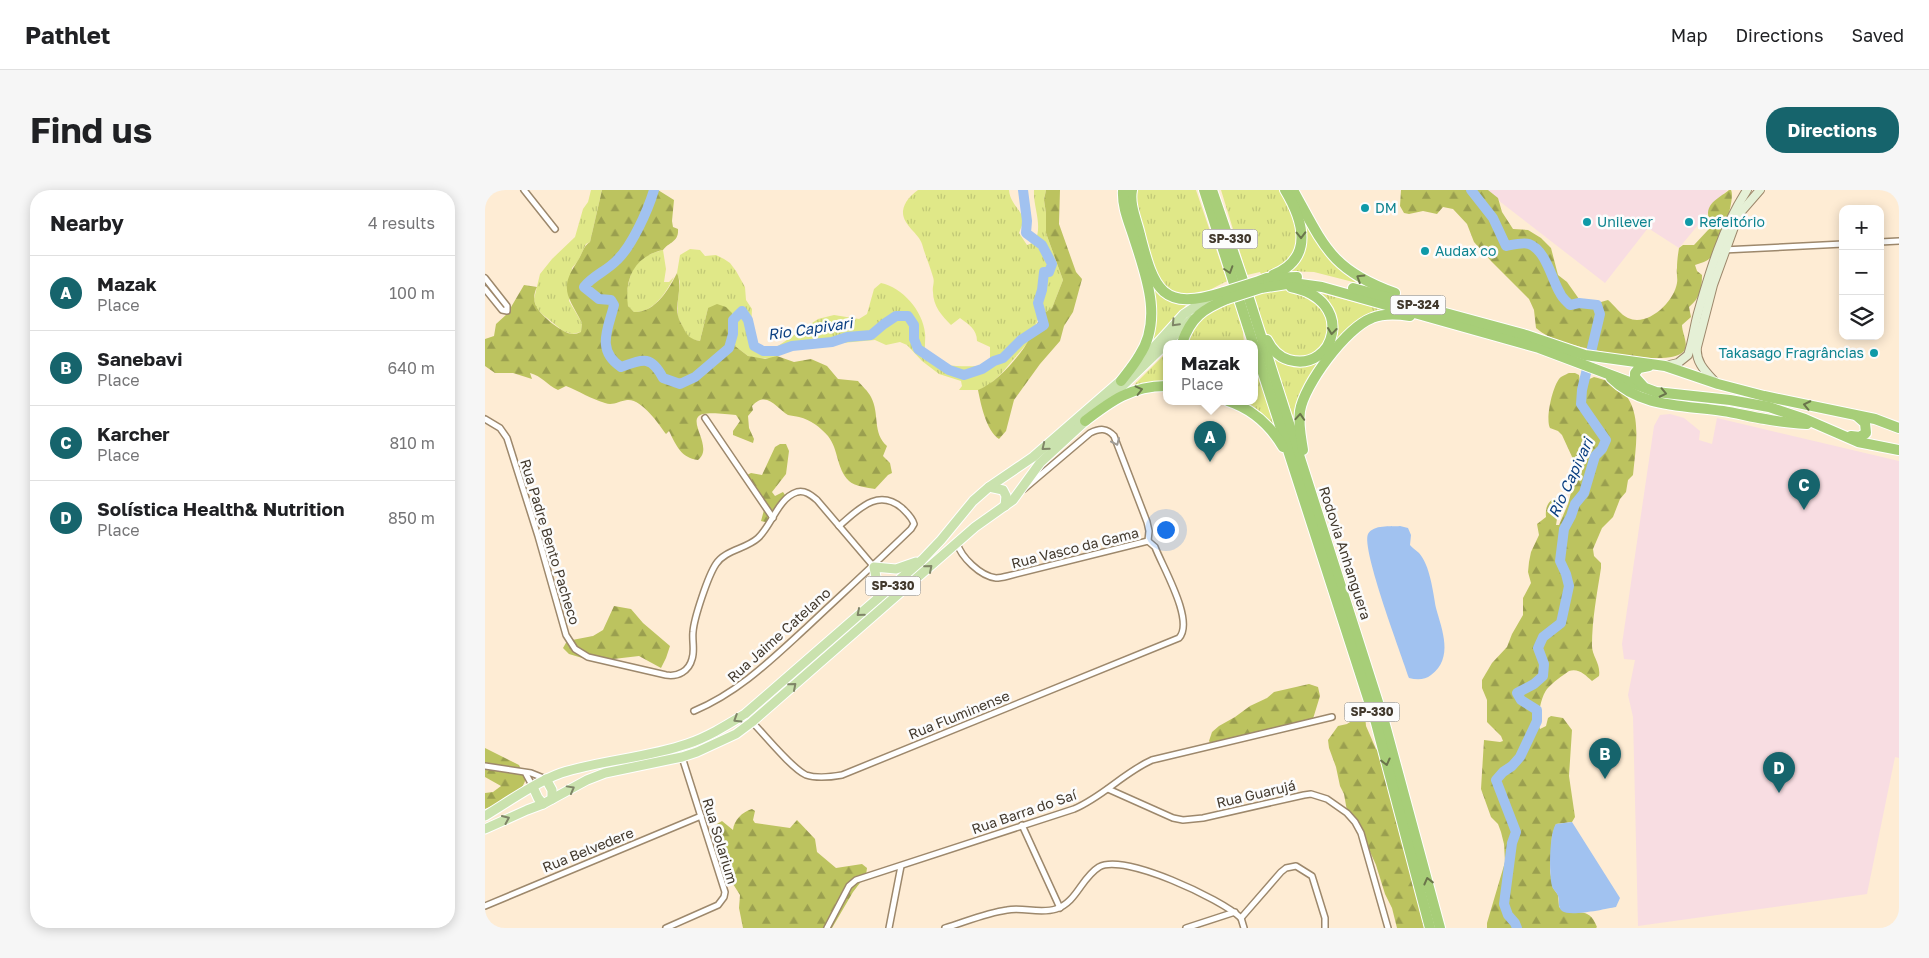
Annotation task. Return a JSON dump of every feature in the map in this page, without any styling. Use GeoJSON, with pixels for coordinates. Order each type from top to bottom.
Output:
{"type":"FeatureCollection","features":[{"type":"Feature","properties":{"kind":"highway"},"geometry":{"type":"LineString","coordinates":[[1121,381],[1144,348],[1152,313],[1147,285],[1125,210],[1123,190]]}},
{"type":"Feature","properties":{"kind":"highway"},"geometry":{"type":"LineString","coordinates":[[1132,190],[1133,208],[1150,272],[1157,284],[1169,295],[1177,298],[1192,299],[1222,295],[1265,283],[1289,265],[1298,254],[1302,243],[1301,224],[1285,190]]}},
{"type":"Feature","properties":{"kind":"highway"},"geometry":{"type":"LineString","coordinates":[[1199,190],[1221,246]]}},
{"type":"Feature","properties":{"kind":"highway","name":"Rodovia Anhanguera"},"geometry":{"type":"LineString","coordinates":[[1204,190],[1252,340]]}},
{"type":"Feature","properties":{"kind":"highway","name":"Rodovia Anhanguera"},"geometry":{"type":"LineString","coordinates":[[1212,190],[1253,310],[1376,724],[1430,928]]}},
{"type":"Feature","properties":{"kind":"highway"},"geometry":{"type":"LineString","coordinates":[[1218,190],[1224,212],[1225,226]]}},
{"type":"Feature","properties":{"kind":"highway"},"geometry":{"type":"LineString","coordinates":[[1293,190],[1321,241],[1337,261],[1350,272],[1373,285],[1452,318]]}},
{"type":"Feature","properties":{"kind":"highway","name":"SP-324"},"geometry":{"type":"LineString","coordinates":[[1265,283],[1297,276],[1314,278],[1452,318],[1526,335],[1573,356],[1603,373],[1644,388],[1670,394],[1730,400],[1769,407],[1869,445],[1899,450]]}},
{"type":"Feature","properties":{"kind":"highway"},"geometry":{"type":"LineString","coordinates":[[1253,310],[1274,352],[1285,358],[1302,362],[1311,359],[1326,348],[1331,340],[1333,322],[1322,302],[1303,291],[1265,283]]}},
{"type":"Feature","properties":{"kind":"highway","name":"SP-330"},"geometry":{"type":"LineString","coordinates":[[1201,312],[1222,295]]}},
{"type":"Feature","properties":{"kind":"highway"},"geometry":{"type":"LineString","coordinates":[[1183,340],[1189,328],[1201,312]]}},
{"type":"Feature","properties":{"kind":"highway"},"geometry":{"type":"LineString","coordinates":[[1309,499],[1300,435],[1300,410],[1310,386],[1337,347],[1356,327],[1379,316],[1397,314],[1452,318]]}},
{"type":"Feature","properties":{"kind":"highway"},"geometry":{"type":"LineString","coordinates":[[1244,317],[1248,340]]}},
{"type":"Feature","properties":{"kind":"highway","name":"SP-324"},"geometry":{"type":"LineString","coordinates":[[1573,356],[1665,366],[1718,384],[1875,419],[1899,428]]}},
{"type":"Feature","properties":{"kind":"highway","name":"Rodovia Anhanguera"},"geometry":{"type":"LineString","coordinates":[[1258,358],[1309,499],[1384,721],[1440,928]]}},
{"type":"Feature","properties":{"kind":"highway"},"geometry":{"type":"LineString","coordinates":[[1644,388],[1635,377],[1638,369],[1642,367],[1665,366]]}},
{"type":"Feature","properties":{"kind":"highway"},"geometry":{"type":"LineString","coordinates":[[1603,373],[1631,394],[1646,400],[1737,413],[1766,420],[1821,426]]}},
{"type":"Feature","properties":{"kind":"highway"},"geometry":{"type":"LineString","coordinates":[[1085,421],[1121,396],[1146,388],[1163,386]]}},
{"type":"Feature","properties":{"kind":"highway"},"geometry":{"type":"LineString","coordinates":[[1236,405],[1251,412],[1271,429],[1283,446],[1309,499]]}},
{"type":"Feature","properties":{"kind":"highway"},"geometry":{"type":"LineString","coordinates":[[1840,435],[1860,437],[1865,435],[1867,430],[1865,422],[1855,415]]}},
{"type":"Feature","properties":{"kind":"main road","name":"SP-330"},"geometry":{"type":"LineString","coordinates":[[485,816],[546,779],[609,760],[674,748],[689,743],[745,714],[922,560],[968,506],[989,487],[1033,457],[1121,381],[1184,314],[1222,295]]}},
{"type":"Feature","properties":{"kind":"main road","name":"SP-330"},"geometry":{"type":"LineString","coordinates":[[1171,340],[1201,312]]}},
{"type":"Feature","properties":{"kind":"main road","name":"SP-330"},"geometry":{"type":"LineString","coordinates":[[485,829],[553,800],[587,780],[605,773],[682,757],[736,734],[957,543],[1013,500],[1040,463],[1163,348]]}},
{"type":"Feature","properties":{"kind":"main road"},"geometry":{"type":"LineString","coordinates":[[989,487],[1003,490],[1006,496],[1005,506]]}},
{"type":"Feature","properties":{"kind":"main road"},"geometry":{"type":"LineString","coordinates":[[878,598],[878,587],[873,567],[896,569],[922,560]]}},
{"type":"Feature","properties":{"kind":"main road"},"geometry":{"type":"LineString","coordinates":[[546,779],[552,790],[553,800]]}},
{"type":"Feature","properties":{"kind":"main road"},"geometry":{"type":"LineString","coordinates":[[533,787],[543,804]]}},
{"type":"Feature","properties":{"kind":"street"},"geometry":{"type":"LineString","coordinates":[[524,190],[555,229]]}},
{"type":"Feature","properties":{"kind":"street"},"geometry":{"type":"LineString","coordinates":[[1718,384],[1700,364],[1696,352],[1721,250],[1737,207],[1747,190]]}},
{"type":"Feature","properties":{"kind":"street"},"geometry":{"type":"LineString","coordinates":[[1665,366],[1677,363],[1688,355],[1708,278],[1740,213],[1760,190]]}},
{"type":"Feature","properties":{"kind":"street"},"geometry":{"type":"LineString","coordinates":[[1884,242],[1899,241]]}},
{"type":"Feature","properties":{"kind":"street"},"geometry":{"type":"LineString","coordinates":[[1721,250],[1839,244]]}},
{"type":"Feature","properties":{"kind":"street"},"geometry":{"type":"LineString","coordinates":[[485,278],[509,307],[507,311],[503,312],[485,290]]}},
{"type":"Feature","properties":{"kind":"street"},"geometry":{"type":"LineString","coordinates":[[705,418],[773,518]]}},
{"type":"Feature","properties":{"kind":"street","name":"Rua Padre Bento Pacheco"},"geometry":{"type":"LineString","coordinates":[[485,419],[500,428],[507,438],[538,536],[566,635],[575,649],[588,657],[666,675],[673,676],[682,673],[693,658],[694,623],[716,564],[726,555],[756,540],[787,498],[798,492],[806,492],[817,500],[873,567]]}},
{"type":"Feature","properties":{"kind":"street"},"geometry":{"type":"LineString","coordinates":[[1013,500],[1090,432],[1097,429],[1110,431],[1114,436],[1147,522],[1149,531],[1148,541]]}},
{"type":"Feature","properties":{"kind":"street","name":"Rua Jaime Catelano"},"geometry":{"type":"LineString","coordinates":[[694,711],[714,703],[757,672],[873,567],[913,524],[909,515],[900,506],[891,502],[875,500],[867,502],[839,526]]}},
{"type":"Feature","properties":{"kind":"street","name":"Rua Vasco da Gama"},"geometry":{"type":"LineString","coordinates":[[957,543],[961,552],[976,568],[995,578],[1148,541],[1155,547],[1177,596],[1184,629]]}},
{"type":"Feature","properties":{"kind":"street","name":"Rua Fluminense"},"geometry":{"type":"LineString","coordinates":[[752,722],[796,768],[806,775],[818,777],[842,775],[1179,638],[1184,629]]}},
{"type":"Feature","properties":{"kind":"street","name":"Rua Barra do Saí"},"geometry":{"type":"LineString","coordinates":[[827,928],[849,886],[856,880],[1074,808],[1091,801],[1130,771],[1152,760],[1332,717]]}},
{"type":"Feature","properties":{"kind":"street","name":"Rua Solarium"},"geometry":{"type":"LineString","coordinates":[[665,928],[718,905],[724,897],[723,886],[682,757]]}},
{"type":"Feature","properties":{"kind":"street"},"geometry":{"type":"LineString","coordinates":[[485,766],[526,774],[531,773],[546,779]]}},
{"type":"Feature","properties":{"kind":"street"},"geometry":{"type":"LineString","coordinates":[[526,774],[533,787]]}},
{"type":"Feature","properties":{"kind":"street","name":"Rua Guarujá"},"geometry":{"type":"LineString","coordinates":[[1108,789],[1173,818],[1183,820],[1203,818],[1304,795],[1311,794],[1327,799],[1347,813],[1361,833],[1388,928]]}},
{"type":"Feature","properties":{"kind":"street","name":"Rua Belvedere"},"geometry":{"type":"LineString","coordinates":[[485,906],[701,816]]}},
{"type":"Feature","properties":{"kind":"street"},"geometry":{"type":"LineString","coordinates":[[1022,825],[1060,908]]}},
{"type":"Feature","properties":{"kind":"street"},"geometry":{"type":"LineString","coordinates":[[945,928],[1006,910],[1046,911],[1060,908],[1069,902],[1092,873],[1099,867],[1109,864],[1131,866],[1188,887],[1235,912],[1241,918],[1244,928]]}},
{"type":"Feature","properties":{"kind":"street"},"geometry":{"type":"LineString","coordinates":[[889,928],[901,866]]}},
{"type":"Feature","properties":{"kind":"street"},"geometry":{"type":"LineString","coordinates":[[1241,918],[1281,872],[1286,868],[1297,866],[1312,876],[1325,918],[1325,928]]}},
{"type":"Feature","properties":{"kind":"street"},"geometry":{"type":"LineString","coordinates":[[1186,928],[1235,912]]}},
{"type":"Feature","properties":{"kind":"shaded area"},"geometry":{"type":"Polygon","coordinates":[[[1485,190],[1727,190],[1679,248],[1648,228],[1605,283],[1485,190]]]}},
{"type":"Feature","properties":{"kind":"shaded area"},"geometry":{"type":"Polygon","coordinates":[[[1670,414],[1684,418],[1700,431],[1699,440],[1712,444],[1717,418],[1899,461],[1899,758],[1895,757],[1867,894],[1638,926],[1633,717],[1628,695],[1635,660],[1624,659],[1622,644],[1654,426],[1660,415],[1670,414]]]}},
{"type":"Feature","properties":{"kind":"green space"},"geometry":{"type":"Polygon","coordinates":[[[591,190],[602,190],[590,242],[586,244],[578,261],[572,268],[569,301],[582,323],[581,332],[572,334],[563,331],[542,314],[536,307],[534,299],[540,274],[552,259],[575,237],[591,190]]]}},
{"type":"Feature","properties":{"kind":"green space"},"geometry":{"type":"Polygon","coordinates":[[[602,190],[658,190],[674,200],[672,221],[673,227],[678,229],[677,237],[663,250],[645,257],[633,270],[627,296],[628,306],[634,312],[648,309],[655,304],[670,286],[677,273],[679,278],[678,316],[689,337],[700,341],[708,308],[717,304],[726,307],[732,313],[731,338],[735,346],[748,356],[765,359],[777,356],[794,362],[811,359],[827,366],[838,379],[858,381],[874,403],[879,435],[887,446],[883,456],[890,463],[892,473],[875,489],[851,483],[842,470],[832,441],[825,433],[815,424],[788,415],[767,400],[757,401],[752,406],[753,410],[748,416],[749,428],[754,439],[753,443],[733,435],[733,431],[740,421],[736,415],[710,413],[698,417],[697,421],[703,448],[698,460],[683,454],[669,431],[666,434],[644,407],[632,400],[608,404],[566,386],[558,390],[538,376],[530,373],[532,379],[513,373],[495,373],[485,366],[485,339],[494,336],[496,324],[507,314],[524,285],[537,287],[534,296],[536,306],[552,323],[569,333],[581,332],[582,323],[567,293],[568,280],[584,248],[590,242],[602,190]]]}},
{"type":"Feature","properties":{"kind":"green space"},"geometry":{"type":"Polygon","coordinates":[[[918,190],[1009,190],[1011,198],[1024,220],[1019,233],[1027,245],[1035,242],[1038,229],[1034,190],[1046,190],[1044,200],[1046,233],[1063,280],[1052,308],[1046,313],[1042,309],[1030,340],[989,385],[979,390],[959,390],[962,386],[961,381],[939,374],[922,361],[907,345],[900,342],[886,345],[875,340],[831,344],[814,341],[797,344],[773,358],[756,359],[748,356],[735,346],[731,338],[733,321],[708,308],[700,341],[691,339],[686,334],[678,317],[680,282],[677,273],[680,255],[690,249],[700,250],[705,256],[716,255],[730,263],[745,287],[746,300],[752,309],[751,327],[754,335],[758,343],[766,349],[775,348],[818,319],[834,315],[859,319],[867,314],[874,289],[881,283],[896,289],[916,309],[925,333],[927,359],[950,365],[990,365],[990,347],[977,341],[974,330],[960,318],[951,325],[936,306],[933,297],[934,279],[922,244],[903,216],[906,202],[918,190]]]}},
{"type":"Feature","properties":{"kind":"green space"},"geometry":{"type":"Polygon","coordinates":[[[1046,190],[1060,190],[1059,224],[1076,272],[1082,279],[1073,312],[1064,326],[1060,341],[1040,364],[1014,400],[1006,431],[999,439],[994,435],[987,423],[978,390],[1000,375],[1021,352],[1034,331],[1042,309],[1046,312],[1052,308],[1063,280],[1046,233],[1044,200],[1046,190]]]}},
{"type":"Feature","properties":{"kind":"green space"},"geometry":{"type":"Polygon","coordinates":[[[1134,190],[1196,190],[1227,281],[1198,296],[1169,293],[1155,275],[1134,199],[1134,190]]]}},
{"type":"Feature","properties":{"kind":"green space"},"geometry":{"type":"Polygon","coordinates":[[[1221,190],[1282,190],[1295,217],[1298,229],[1298,241],[1295,251],[1288,260],[1277,268],[1261,274],[1260,272],[1247,275],[1221,190]]]}},
{"type":"Feature","properties":{"kind":"green space"},"geometry":{"type":"Polygon","coordinates":[[[1401,190],[1488,190],[1498,198],[1502,212],[1513,229],[1528,230],[1541,238],[1551,248],[1558,275],[1567,282],[1579,299],[1594,304],[1608,300],[1625,317],[1636,320],[1652,316],[1671,298],[1677,283],[1679,248],[1683,245],[1694,245],[1709,229],[1708,213],[1711,205],[1729,190],[1731,190],[1732,195],[1726,223],[1715,251],[1708,260],[1695,265],[1697,271],[1702,275],[1702,285],[1698,297],[1689,307],[1691,317],[1682,325],[1686,342],[1684,351],[1675,356],[1644,358],[1585,348],[1557,340],[1541,332],[1536,328],[1534,310],[1529,299],[1474,242],[1467,224],[1453,209],[1443,207],[1437,214],[1423,211],[1409,214],[1404,213],[1400,206],[1401,190]]]}},
{"type":"Feature","properties":{"kind":"green space"},"geometry":{"type":"Polygon","coordinates":[[[1294,197],[1307,223],[1327,255],[1345,274],[1357,283],[1314,272],[1286,271],[1299,257],[1294,197]]]}},
{"type":"Feature","properties":{"kind":"green space"},"geometry":{"type":"Polygon","coordinates":[[[663,250],[666,269],[664,282],[669,282],[674,277],[663,295],[653,306],[634,312],[628,306],[627,292],[634,268],[645,257],[663,250]]]}},
{"type":"Feature","properties":{"kind":"green space"},"geometry":{"type":"Polygon","coordinates":[[[1153,281],[1187,304],[1153,342],[1149,342],[1153,281]]]}},
{"type":"Feature","properties":{"kind":"green space"},"geometry":{"type":"Polygon","coordinates":[[[1281,289],[1292,291],[1317,301],[1330,326],[1324,345],[1308,358],[1284,355],[1268,336],[1254,295],[1269,290],[1281,289]]]}},
{"type":"Feature","properties":{"kind":"green space"},"geometry":{"type":"Polygon","coordinates":[[[1316,292],[1388,311],[1342,338],[1294,419],[1271,352],[1305,364],[1335,335],[1316,292]]]}},
{"type":"Feature","properties":{"kind":"green space"},"geometry":{"type":"Polygon","coordinates":[[[1234,301],[1244,340],[1187,340],[1199,321],[1234,301]]]}},
{"type":"Feature","properties":{"kind":"green space"},"geometry":{"type":"Polygon","coordinates":[[[1163,356],[1163,383],[1134,386],[1163,356]]]}},
{"type":"Feature","properties":{"kind":"green space"},"geometry":{"type":"Polygon","coordinates":[[[1569,373],[1579,375],[1581,388],[1585,381],[1594,377],[1606,380],[1623,391],[1630,401],[1636,424],[1636,450],[1633,475],[1628,480],[1626,492],[1620,499],[1613,517],[1602,528],[1593,549],[1594,556],[1601,563],[1592,636],[1593,653],[1599,668],[1599,676],[1592,681],[1579,671],[1569,671],[1547,689],[1539,714],[1540,729],[1546,726],[1548,718],[1551,716],[1563,718],[1572,730],[1569,776],[1575,817],[1572,822],[1556,824],[1552,836],[1550,871],[1553,888],[1558,895],[1559,907],[1571,912],[1590,915],[1597,927],[1487,928],[1505,862],[1501,832],[1498,824],[1491,817],[1481,789],[1484,740],[1503,741],[1501,736],[1487,722],[1487,700],[1482,688],[1482,680],[1492,663],[1507,647],[1523,615],[1523,598],[1531,583],[1528,572],[1531,552],[1539,535],[1537,524],[1546,517],[1546,510],[1550,502],[1558,497],[1560,500],[1556,525],[1559,525],[1568,504],[1575,478],[1579,472],[1562,435],[1550,428],[1548,417],[1555,386],[1561,377],[1569,373]]]}},
{"type":"Feature","properties":{"kind":"green space"},"geometry":{"type":"Polygon","coordinates":[[[1258,374],[1278,432],[1241,405],[1258,405],[1258,374]]]}},
{"type":"Feature","properties":{"kind":"green space"},"geometry":{"type":"Polygon","coordinates":[[[780,444],[786,444],[789,451],[786,474],[772,492],[775,496],[783,492],[785,495],[770,523],[761,521],[764,510],[747,475],[751,473],[762,475],[775,447],[780,444]]]}},
{"type":"Feature","properties":{"kind":"green space"},"geometry":{"type":"Polygon","coordinates":[[[614,606],[631,609],[643,623],[670,646],[661,668],[639,656],[589,660],[569,654],[563,648],[567,641],[593,636],[603,630],[614,606]]]}},
{"type":"Feature","properties":{"kind":"green space"},"geometry":{"type":"Polygon","coordinates":[[[1309,684],[1318,687],[1320,696],[1312,722],[1213,748],[1209,741],[1212,732],[1219,726],[1274,692],[1309,684]]]}},
{"type":"Feature","properties":{"kind":"green space"},"geometry":{"type":"Polygon","coordinates":[[[1363,714],[1365,715],[1366,726],[1376,749],[1379,751],[1433,928],[1397,928],[1392,908],[1385,894],[1376,865],[1362,834],[1347,811],[1328,740],[1338,726],[1347,724],[1363,714]]]}},
{"type":"Feature","properties":{"kind":"green space"},"geometry":{"type":"Polygon","coordinates":[[[485,748],[519,765],[522,771],[526,772],[526,780],[513,796],[485,809],[485,793],[493,792],[501,786],[485,777],[485,748]]]}},
{"type":"Feature","properties":{"kind":"green space"},"geometry":{"type":"Polygon","coordinates":[[[752,809],[755,811],[753,820],[755,823],[790,828],[797,820],[815,839],[817,852],[836,868],[862,864],[867,868],[866,875],[853,892],[832,928],[743,928],[739,908],[740,895],[728,876],[715,829],[717,824],[722,821],[733,830],[739,817],[752,809]]]}},
{"type":"Feature","properties":{"kind":"water"},"geometry":{"type":"Polygon","coordinates":[[[1400,526],[1408,528],[1411,535],[1410,545],[1419,553],[1426,564],[1443,634],[1444,652],[1442,660],[1438,668],[1429,677],[1421,679],[1409,678],[1376,580],[1367,544],[1368,534],[1374,529],[1400,526]]]}},
{"type":"Feature","properties":{"kind":"water"},"geometry":{"type":"Polygon","coordinates":[[[1572,822],[1620,898],[1616,907],[1580,913],[1566,913],[1560,909],[1559,898],[1551,880],[1550,854],[1552,836],[1556,824],[1572,822]]]}},
{"type":"Feature","properties":{"kind":"waterway","name":"Rio Capivari"},"geometry":{"type":"LineString","coordinates":[[654,190],[639,227],[623,254],[584,287],[599,299],[611,300],[614,305],[606,338],[608,353],[613,360],[621,367],[635,362],[650,362],[663,378],[680,384],[695,377],[729,348],[733,334],[733,320],[742,311],[748,320],[754,346],[763,351],[778,351],[792,346],[832,342],[847,337],[871,335],[896,316],[908,316],[914,325],[914,339],[918,349],[949,370],[964,375],[982,369],[994,361],[1003,358],[1021,340],[1044,325],[1038,303],[1044,272],[1049,272],[1052,264],[1042,245],[1026,233],[1027,221],[1023,190]]}},
{"type":"Feature","properties":{"kind":"waterway","name":"Rio Capivari"},"geometry":{"type":"LineString","coordinates":[[1471,190],[1493,218],[1506,246],[1524,243],[1535,247],[1548,266],[1565,300],[1570,305],[1579,303],[1597,305],[1600,314],[1582,390],[1581,404],[1606,440],[1602,449],[1595,456],[1584,493],[1575,504],[1564,529],[1560,561],[1569,586],[1561,623],[1543,637],[1538,648],[1544,664],[1543,676],[1534,684],[1517,693],[1521,700],[1537,710],[1537,721],[1520,757],[1496,780],[1516,832],[1512,843],[1504,904],[1508,915],[1517,928]]}},
{"type":"Feature","properties":{"kind":"place","name":"DM"},"geometry":{"type":"Point","coordinates":[1365,208]}},
{"type":"Feature","properties":{"kind":"place","name":"Unilever"},"geometry":{"type":"Point","coordinates":[1587,222]}},
{"type":"Feature","properties":{"kind":"place","name":"Refeitório"},"geometry":{"type":"Point","coordinates":[1689,222]}},
{"type":"Feature","properties":{"kind":"place","name":"Audax co"},"geometry":{"type":"Point","coordinates":[1425,251]}},
{"type":"Feature","properties":{"kind":"place","name":"Takasago Fragrâncias"},"geometry":{"type":"Point","coordinates":[1874,353]}},
{"type":"Feature","properties":{"kind":"place","name":"Mazak"},"geometry":{"type":"Point","coordinates":[1210,462]}},
{"type":"Feature","properties":{"kind":"place","name":"Karcher"},"geometry":{"type":"Point","coordinates":[1804,510]}},
{"type":"Feature","properties":{"kind":"place","name":"Sanebavi"},"geometry":{"type":"Point","coordinates":[1605,779]}},
{"type":"Feature","properties":{"kind":"place","name":"Solística Health& Nutrition"},"geometry":{"type":"Point","coordinates":[1779,793]}}]}
